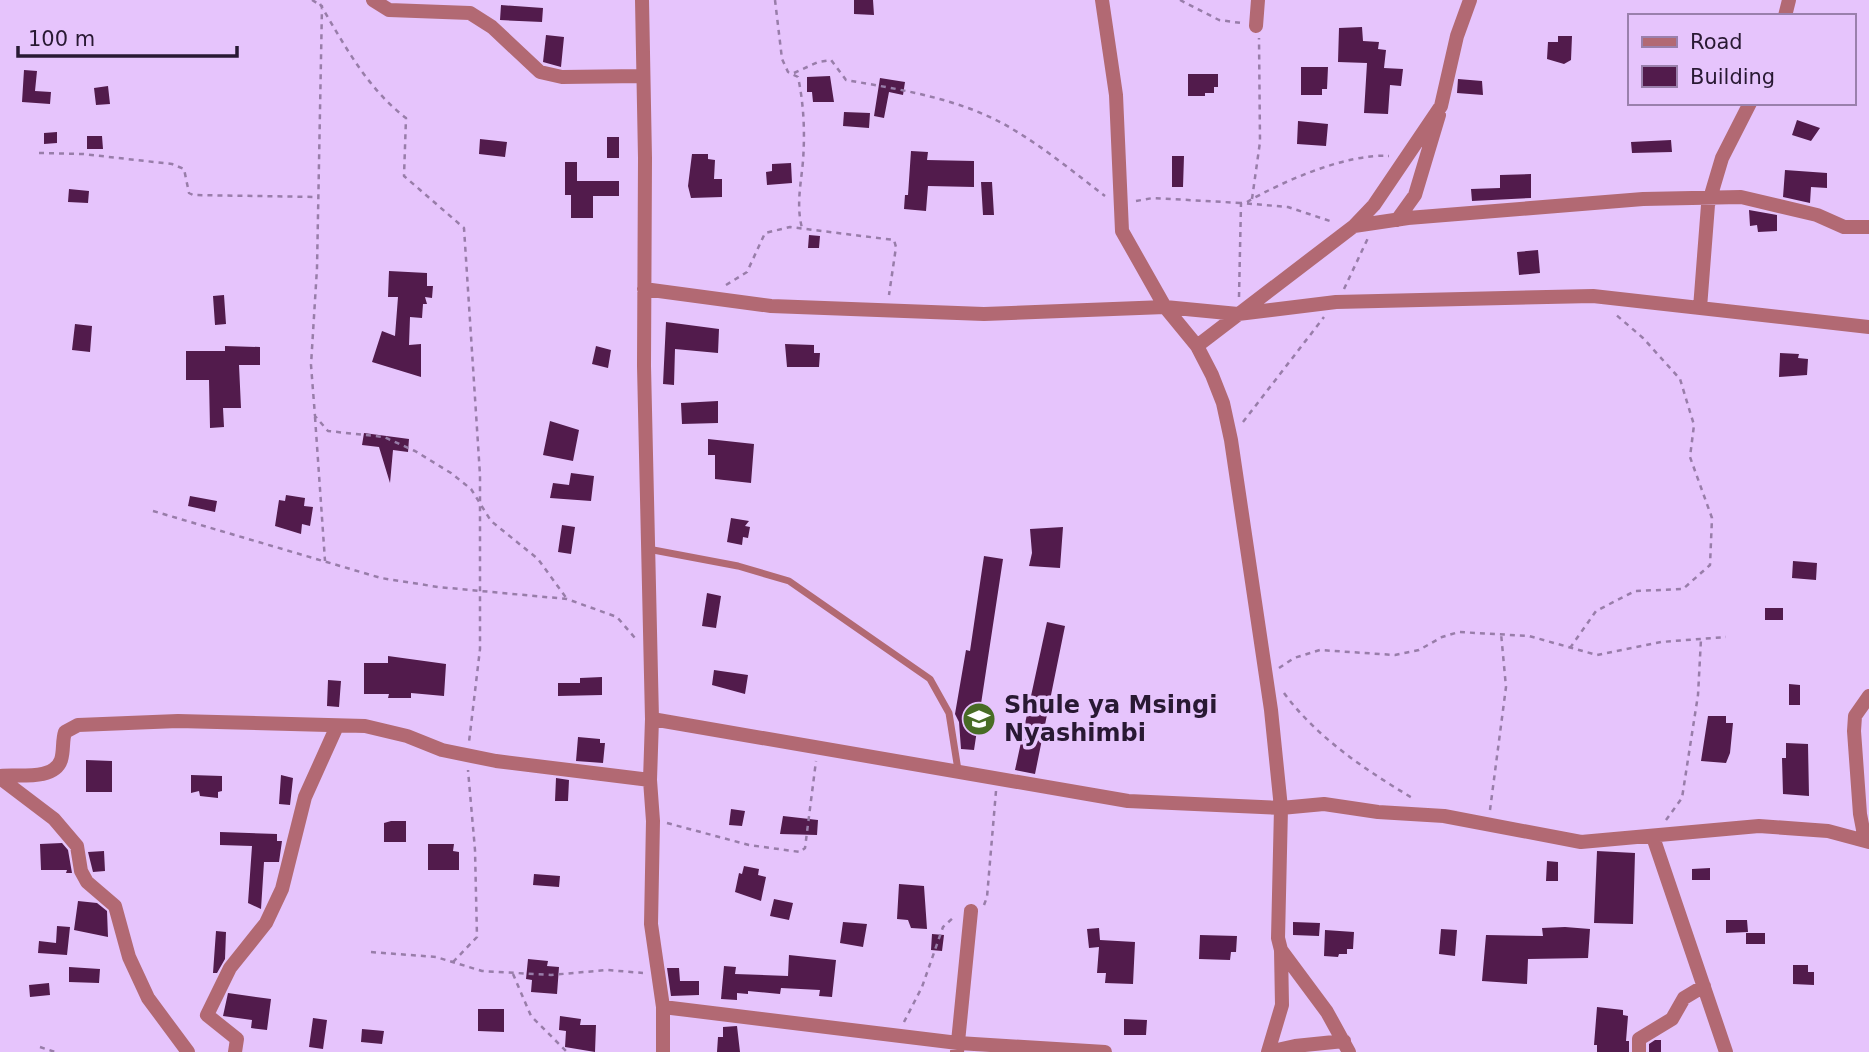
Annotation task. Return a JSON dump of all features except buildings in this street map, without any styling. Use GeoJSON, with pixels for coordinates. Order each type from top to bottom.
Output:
{"type":"FeatureCollection","features":[{"type":"Feature","properties":{"kind":"street"},"geometry":{"type":"LineString","coordinates":[[373,0],[389,10],[470,13],[492,27],[540,72],[562,77],[642,76]]}},
{"type":"Feature","properties":{"kind":"street"},"geometry":{"type":"LineString","coordinates":[[642,0],[652,719],[649,780],[653,821],[650,924],[663,1007],[663,1052]]}},
{"type":"Feature","properties":{"kind":"street"},"geometry":{"type":"LineString","coordinates":[[1102,0],[1115,95],[1118,205],[1122,231],[1165,307],[1197,346],[1223,403],[1231,440],[1264,666],[1281,808],[1278,938],[1281,950],[1282,1005],[1268,1052],[1306,1044],[1347,1047]]}},
{"type":"Feature","properties":{"kind":"street"},"geometry":{"type":"LineString","coordinates":[[1256,26],[1258,0]]}},
{"type":"Feature","properties":{"kind":"street"},"geometry":{"type":"LineString","coordinates":[[1397,220],[1416,195],[1457,36],[1470,0]]}},
{"type":"Feature","properties":{"kind":"street"},"geometry":{"type":"LineString","coordinates":[[1700,308],[1710,198],[1722,158],[1749,105]]}},
{"type":"Feature","properties":{"kind":"street"},"geometry":{"type":"LineString","coordinates":[[1197,346],[1354,226],[1374,205],[1441,106]]}},
{"type":"Feature","properties":{"kind":"street"},"geometry":{"type":"LineString","coordinates":[[1354,226],[1643,199],[1750,198],[1817,215],[1844,227],[1869,227]]}},
{"type":"Feature","properties":{"kind":"street"},"geometry":{"type":"LineString","coordinates":[[644,289],[771,306],[984,314],[1165,307],[1238,314],[1336,302],[1593,296],[1869,327]]}},
{"type":"Feature","properties":{"kind":"street"},"geometry":{"type":"LineString","coordinates":[[652,719],[818,750],[958,770],[1128,801],[1281,808],[1324,804],[1444,816],[1581,842],[1759,826],[1828,831],[1867,841],[1860,814],[1854,731],[1855,716],[1869,696]]}},
{"type":"Feature","properties":{"kind":"street"},"geometry":{"type":"LineString","coordinates":[[0,777],[39,775],[53,770],[61,760],[65,732],[88,722],[178,721],[365,726],[442,750],[496,761],[649,780]]}},
{"type":"Feature","properties":{"kind":"street"},"geometry":{"type":"LineString","coordinates":[[234,1052],[237,1039],[207,1015],[230,968],[266,923],[282,889],[305,797],[337,726]]}},
{"type":"Feature","properties":{"kind":"street"},"geometry":{"type":"LineString","coordinates":[[0,777],[54,819],[76,846],[81,871],[87,882],[116,906],[129,957],[148,998],[188,1052]]}},
{"type":"Feature","properties":{"kind":"street"},"geometry":{"type":"LineString","coordinates":[[1653,836],[1726,1052]]}},
{"type":"Feature","properties":{"kind":"street"},"geometry":{"type":"LineString","coordinates":[[958,1047],[971,911]]}},
{"type":"Feature","properties":{"kind":"street"},"geometry":{"type":"LineString","coordinates":[[1281,950],[1347,1047]]}},
{"type":"Feature","properties":{"kind":"street"},"geometry":{"type":"LineString","coordinates":[[1639,1052],[1639,1039],[1672,1019],[1684,999],[1704,986]]}},
{"type":"Feature","properties":{"kind":"street"},"geometry":{"type":"LineString","coordinates":[[663,1007],[958,1047],[1105,1052]]}},
{"type":"Feature","properties":{"kind":"lane"},"geometry":{"type":"LineString","coordinates":[[648,549],[738,566],[789,581],[930,679],[948,713],[958,770]]}},
{"type":"Feature","properties":{"kind":"path"},"geometry":{"type":"LineString","coordinates":[[312,0],[320,4],[365,77],[384,101],[406,118],[404,176],[464,228],[480,475],[480,649],[468,750]]}},
{"type":"Feature","properties":{"kind":"path"},"geometry":{"type":"LineString","coordinates":[[775,0],[782,59],[788,72],[794,73],[818,62],[831,60],[846,80],[908,90],[980,113],[1015,130],[1118,205],[1153,198],[1288,207],[1354,226]]}},
{"type":"Feature","properties":{"kind":"path"},"geometry":{"type":"LineString","coordinates":[[1180,0],[1219,20],[1256,26],[1259,41],[1260,142],[1252,198]]}},
{"type":"Feature","properties":{"kind":"path"},"geometry":{"type":"LineString","coordinates":[[320,4],[319,197],[311,365],[325,561]]}},
{"type":"Feature","properties":{"kind":"path"},"geometry":{"type":"LineString","coordinates":[[794,73],[798,77],[802,100],[804,150],[799,201],[802,228]]}},
{"type":"Feature","properties":{"kind":"path"},"geometry":{"type":"LineString","coordinates":[[39,153],[83,154],[172,164],[184,169],[187,187],[193,195],[319,197]]}},
{"type":"Feature","properties":{"kind":"path"},"geometry":{"type":"LineString","coordinates":[[1243,203],[1351,160],[1378,155],[1407,157]]}},
{"type":"Feature","properties":{"kind":"path"},"geometry":{"type":"LineString","coordinates":[[1238,314],[1243,203]]}},
{"type":"Feature","properties":{"kind":"path"},"geometry":{"type":"LineString","coordinates":[[1231,440],[1263,393],[1336,302],[1375,223]]}},
{"type":"Feature","properties":{"kind":"path"},"geometry":{"type":"LineString","coordinates":[[709,298],[747,272],[765,233],[781,228],[802,228],[895,242],[886,310]]}},
{"type":"Feature","properties":{"kind":"path"},"geometry":{"type":"LineString","coordinates":[[1570,648],[1596,611],[1635,591],[1683,589],[1710,565],[1712,518],[1690,457],[1694,425],[1680,379],[1643,338],[1613,313]]}},
{"type":"Feature","properties":{"kind":"path"},"geometry":{"type":"LineString","coordinates":[[315,416],[328,431],[384,437],[415,450],[451,473],[471,489],[491,521],[538,559],[567,599]]}},
{"type":"Feature","properties":{"kind":"path"},"geometry":{"type":"LineString","coordinates":[[153,511],[380,578],[439,587],[567,599],[617,617],[650,657]]}},
{"type":"Feature","properties":{"kind":"path"},"geometry":{"type":"LineString","coordinates":[[1264,666],[1270,674],[1294,658],[1320,650],[1395,655],[1419,650],[1459,632],[1529,635],[1597,655],[1661,642],[1726,637]]}},
{"type":"Feature","properties":{"kind":"path"},"geometry":{"type":"LineString","coordinates":[[1488,824],[1506,687],[1501,633]]}},
{"type":"Feature","properties":{"kind":"path"},"geometry":{"type":"LineString","coordinates":[[1653,836],[1682,798],[1698,695],[1701,639]]}},
{"type":"Feature","properties":{"kind":"path"},"geometry":{"type":"LineString","coordinates":[[1283,691],[1318,730],[1353,759],[1423,804]]}},
{"type":"Feature","properties":{"kind":"path"},"geometry":{"type":"LineString","coordinates":[[653,821],[685,826],[749,845],[800,852],[805,848],[810,827],[818,750]]}},
{"type":"Feature","properties":{"kind":"path"},"geometry":{"type":"LineString","coordinates":[[453,962],[477,937],[475,850],[467,763]]}},
{"type":"Feature","properties":{"kind":"path"},"geometry":{"type":"LineString","coordinates":[[371,952],[436,957],[482,971],[513,974],[551,975],[607,970],[656,975]]}},
{"type":"Feature","properties":{"kind":"path"},"geometry":{"type":"LineString","coordinates":[[513,974],[531,1016],[567,1052]]}},
{"type":"Feature","properties":{"kind":"path"},"geometry":{"type":"LineString","coordinates":[[40,1047],[55,1052]]}},
{"type":"Feature","properties":{"kind":"place","name":"Shule ya Msingi Nyashimbi"},"geometry":{"type":"Point","coordinates":[979,719]}}]}
